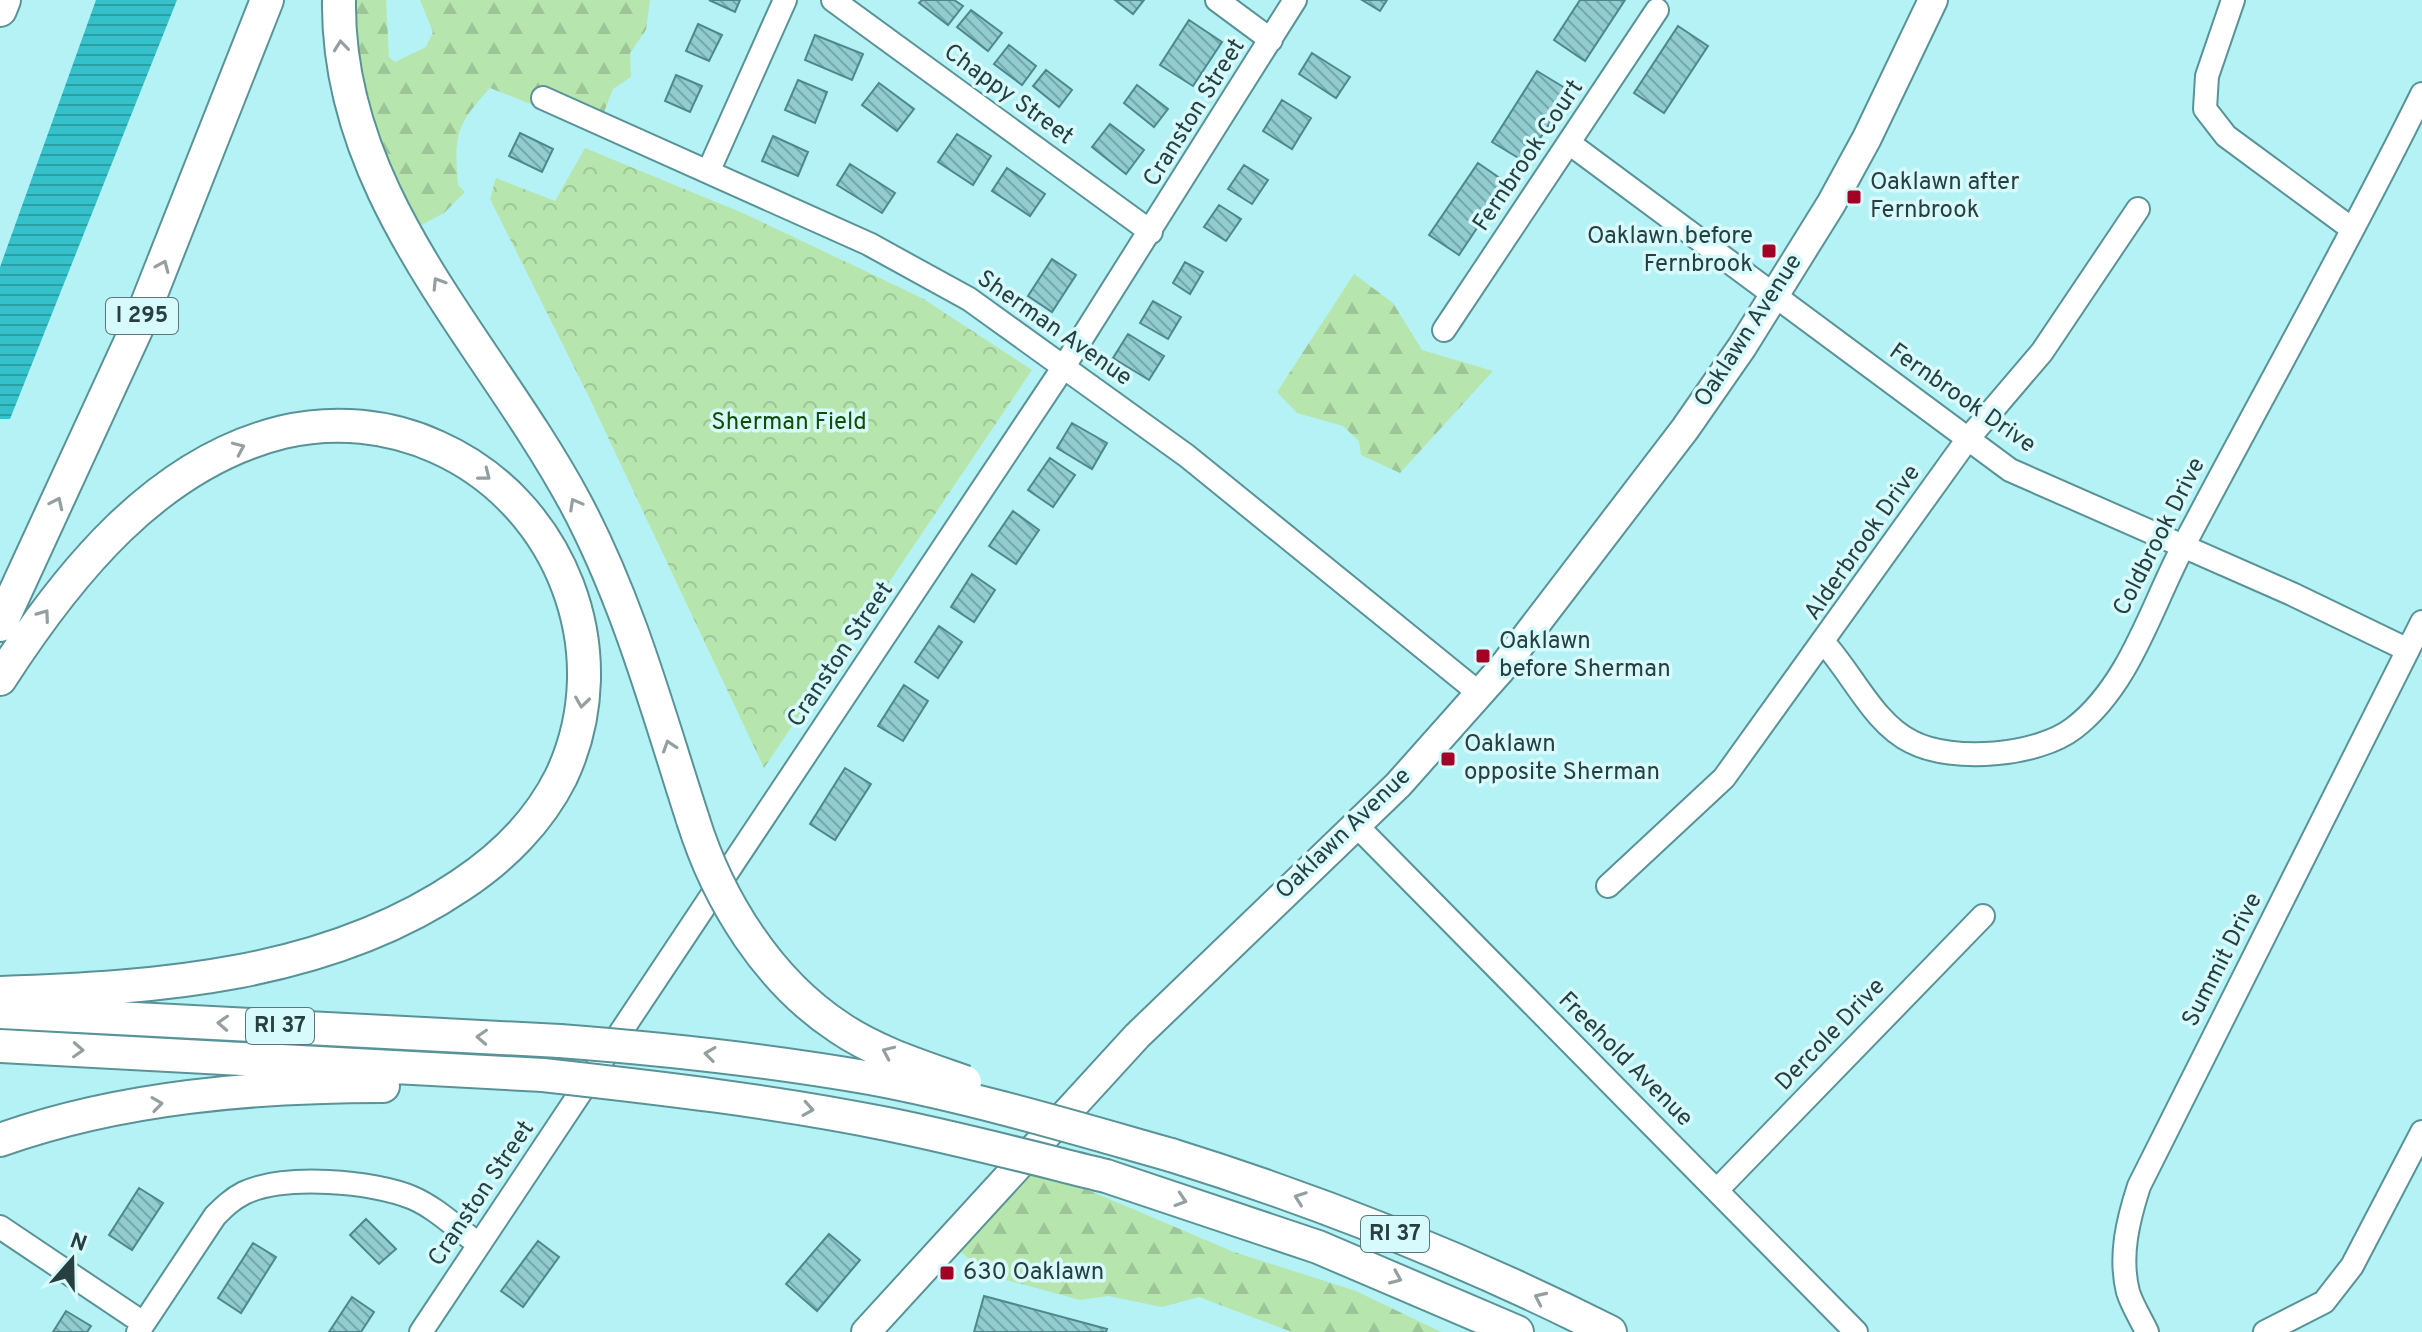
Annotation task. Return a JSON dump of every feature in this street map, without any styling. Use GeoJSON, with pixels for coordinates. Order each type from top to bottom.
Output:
{"type":"FeatureCollection","features":[{"type":"Feature","properties":{"kind":"highway"},"geometry":{"type":"LineString","coordinates":[[0,10],[4,0]]}},
{"type":"Feature","properties":{"kind":"highway","name":"I 295"},"geometry":{"type":"LineString","coordinates":[[0,625],[141,319],[267,0]]}},
{"type":"Feature","properties":{"kind":"highway"},"geometry":{"type":"LineString","coordinates":[[339,0],[340,40],[349,101],[378,184],[592,534],[625,609],[712,875],[738,921],[790,984],[841,1029],[933,1071],[1171,1155]]}},
{"type":"Feature","properties":{"kind":"highway"},"geometry":{"type":"LineString","coordinates":[[0,679],[63,588],[117,529],[145,505],[202,467],[256,441],[283,432],[339,425],[397,432],[424,441],[474,467],[521,506],[555,554],[568,583],[582,634],[584,660],[577,731],[550,796],[501,854],[439,899],[359,938],[244,970],[141,986],[0,993]]}},
{"type":"Feature","properties":{"kind":"highway","name":"RI 37"},"geometry":{"type":"LineString","coordinates":[[0,1012],[560,1041],[685,1051],[871,1078],[1003,1107],[1171,1155],[1385,1229],[1610,1332]]}},
{"type":"Feature","properties":{"kind":"highway","name":"RI 37"},"geometry":{"type":"LineString","coordinates":[[0,1046],[731,1096],[888,1124],[1106,1176],[1318,1247],[1517,1332]]}},
{"type":"Feature","properties":{"kind":"highway"},"geometry":{"type":"LineString","coordinates":[[0,1140],[96,1113],[269,1090],[539,1084]]}},
{"type":"Feature","properties":{"kind":"main road","name":"Oaklawn Avenue"},"geometry":{"type":"LineString","coordinates":[[866,1332],[1137,1036],[1398,785],[1508,660],[1685,429],[1775,294],[1867,138],[1933,0]]}},
{"type":"Feature","properties":{"kind":"street"},"geometry":{"type":"LineString","coordinates":[[709,170],[785,0]]}},
{"type":"Feature","properties":{"kind":"street","name":"Chappy Street"},"geometry":{"type":"LineString","coordinates":[[833,0],[1151,232]]}},
{"type":"Feature","properties":{"kind":"street"},"geometry":{"type":"LineString","coordinates":[[1217,0],[1271,40]]}},
{"type":"Feature","properties":{"kind":"street","name":"Cranston Street"},"geometry":{"type":"LineString","coordinates":[[421,1332],[1063,368],[1295,0]]}},
{"type":"Feature","properties":{"kind":"street"},"geometry":{"type":"LineString","coordinates":[[2233,0],[2207,76],[2205,109],[2226,136],[2352,229]]}},
{"type":"Feature","properties":{"kind":"street","name":"Fernbrook Court"},"geometry":{"type":"LineString","coordinates":[[1444,330],[1657,10]]}},
{"type":"Feature","properties":{"kind":"street","name":"Coldbrook Drive"},"geometry":{"type":"LineString","coordinates":[[1824,643],[1887,723],[1910,741],[1964,753],[2037,747],[2072,730],[2110,691],[2183,546],[2422,94]]}},
{"type":"Feature","properties":{"kind":"street","name":"Sherman Avenue"},"geometry":{"type":"LineString","coordinates":[[543,98],[709,170],[927,274],[969,299],[1187,456],[1479,693]]}},
{"type":"Feature","properties":{"kind":"street","name":"Fernbrook Drive"},"geometry":{"type":"LineString","coordinates":[[1569,143],[2010,470],[2408,650]]}},
{"type":"Feature","properties":{"kind":"street","name":"Alderbrook Drive"},"geometry":{"type":"LineString","coordinates":[[1608,886],[1724,778],[1824,643],[1864,578],[1910,523],[1967,440],[2042,352],[2138,209]]}},
{"type":"Feature","properties":{"kind":"street","name":"Summit Drive"},"geometry":{"type":"LineString","coordinates":[[2147,1332],[2129,1293],[2126,1271],[2127,1223],[2139,1186],[2422,622]]}},
{"type":"Feature","properties":{"kind":"street","name":"Freehold Avenue"},"geometry":{"type":"LineString","coordinates":[[1356,825],[1856,1332]]}},
{"type":"Feature","properties":{"kind":"street","name":"Dercole Drive"},"geometry":{"type":"LineString","coordinates":[[1717,1190],[1983,916]]}},
{"type":"Feature","properties":{"kind":"street"},"geometry":{"type":"LineString","coordinates":[[2265,1332],[2324,1302],[2352,1266],[2422,1132]]}},
{"type":"Feature","properties":{"kind":"street"},"geometry":{"type":"LineString","coordinates":[[0,1227],[140,1328],[229,1202],[263,1187],[361,1185],[414,1199],[479,1244]]}},
{"type":"Feature","properties":{"kind":"green space"},"geometry":{"type":"Polygon","coordinates":[[[340,0],[386,0],[389,57],[395,62],[426,47],[433,32],[420,0],[650,0],[646,30],[630,53],[631,77],[613,89],[597,130],[490,88],[470,112],[457,142],[458,185],[465,192],[444,213],[408,232],[340,22],[340,0]]]}},
{"type":"Feature","properties":{"kind":"green space","name":"Sherman Field"},"geometry":{"type":"Polygon","coordinates":[[[585,148],[745,214],[922,298],[1032,370],[764,768],[589,397],[490,199],[496,178],[555,201],[585,148]]]}},
{"type":"Feature","properties":{"kind":"green space"},"geometry":{"type":"Polygon","coordinates":[[[1354,274],[1393,303],[1422,350],[1493,371],[1400,473],[1361,455],[1359,441],[1343,426],[1297,413],[1277,392],[1354,274]]]}},
{"type":"Feature","properties":{"kind":"green space"},"geometry":{"type":"Polygon","coordinates":[[[1011,1171],[1043,1171],[1234,1252],[1356,1291],[1441,1332],[1292,1332],[1199,1297],[1162,1307],[1108,1296],[1080,1300],[988,1275],[949,1242],[1011,1171]]]}},
{"type":"Feature","properties":{"kind":"water"},"geometry":{"type":"Polygon","coordinates":[[[96,0],[177,0],[10,419],[0,419],[0,267],[96,0]]]}},
{"type":"Feature","properties":{"kind":"building"},"geometry":{"type":"Polygon","coordinates":[[[709,0],[740,0],[735,12],[709,0]]]}},
{"type":"Feature","properties":{"kind":"building"},"geometry":{"type":"Polygon","coordinates":[[[922,0],[954,0],[963,6],[948,25],[919,3],[922,0]]]}},
{"type":"Feature","properties":{"kind":"building"},"geometry":{"type":"Polygon","coordinates":[[[1115,0],[1144,0],[1133,14],[1115,0]]]}},
{"type":"Feature","properties":{"kind":"building"},"geometry":{"type":"Polygon","coordinates":[[[1362,0],[1387,0],[1380,11],[1362,0]]]}},
{"type":"Feature","properties":{"kind":"building"},"geometry":{"type":"Polygon","coordinates":[[[1580,0],[1625,0],[1585,61],[1554,40],[1580,0]]]}},
{"type":"Feature","properties":{"kind":"building"},"geometry":{"type":"Polygon","coordinates":[[[971,10],[1002,33],[988,51],[957,27],[971,10]]]}},
{"type":"Feature","properties":{"kind":"building"},"geometry":{"type":"Polygon","coordinates":[[[1189,20],[1222,42],[1193,86],[1160,65],[1189,20]]]}},
{"type":"Feature","properties":{"kind":"building"},"geometry":{"type":"Polygon","coordinates":[[[698,24],[722,35],[709,61],[686,51],[698,24]]]}},
{"type":"Feature","properties":{"kind":"building"},"geometry":{"type":"Polygon","coordinates":[[[1678,26],[1708,46],[1664,113],[1634,93],[1678,26]]]}},
{"type":"Feature","properties":{"kind":"building"},"geometry":{"type":"Polygon","coordinates":[[[815,35],[863,54],[852,80],[805,60],[815,35]]]}},
{"type":"Feature","properties":{"kind":"building"},"geometry":{"type":"Polygon","coordinates":[[[1009,45],[1036,66],[1022,85],[994,64],[1009,45]]]}},
{"type":"Feature","properties":{"kind":"building"},"geometry":{"type":"Polygon","coordinates":[[[1312,53],[1350,77],[1336,98],[1299,74],[1312,53]]]}},
{"type":"Feature","properties":{"kind":"building"},"geometry":{"type":"Polygon","coordinates":[[[1046,70],[1072,90],[1059,107],[1033,86],[1046,70]]]}},
{"type":"Feature","properties":{"kind":"building"},"geometry":{"type":"Polygon","coordinates":[[[1537,71],[1570,91],[1525,162],[1492,142],[1537,71]]]}},
{"type":"Feature","properties":{"kind":"building"},"geometry":{"type":"Polygon","coordinates":[[[676,75],[702,86],[690,112],[665,101],[676,75]]]}},
{"type":"Feature","properties":{"kind":"building"},"geometry":{"type":"Polygon","coordinates":[[[798,80],[827,92],[815,123],[785,110],[798,80]]]}},
{"type":"Feature","properties":{"kind":"building"},"geometry":{"type":"Polygon","coordinates":[[[879,83],[914,109],[897,131],[862,105],[879,83]]]}},
{"type":"Feature","properties":{"kind":"building"},"geometry":{"type":"Polygon","coordinates":[[[1137,85],[1168,109],[1154,127],[1124,103],[1137,85]]]}},
{"type":"Feature","properties":{"kind":"building"},"geometry":{"type":"Polygon","coordinates":[[[1282,100],[1311,118],[1292,149],[1263,131],[1282,100]]]}},
{"type":"Feature","properties":{"kind":"building"},"geometry":{"type":"Polygon","coordinates":[[[1110,124],[1144,150],[1126,174],[1092,147],[1110,124]]]}},
{"type":"Feature","properties":{"kind":"building"},"geometry":{"type":"Polygon","coordinates":[[[520,133],[553,149],[542,172],[509,156],[520,133]]]}},
{"type":"Feature","properties":{"kind":"building"},"geometry":{"type":"Polygon","coordinates":[[[957,134],[991,156],[973,185],[938,162],[957,134]]]}},
{"type":"Feature","properties":{"kind":"building"},"geometry":{"type":"Polygon","coordinates":[[[773,136],[808,152],[798,176],[762,161],[773,136]]]}},
{"type":"Feature","properties":{"kind":"building"},"geometry":{"type":"Polygon","coordinates":[[[1478,163],[1507,183],[1459,255],[1429,235],[1478,163]]]}},
{"type":"Feature","properties":{"kind":"building"},"geometry":{"type":"Polygon","coordinates":[[[850,164],[895,193],[882,213],[837,185],[850,164]]]}},
{"type":"Feature","properties":{"kind":"building"},"geometry":{"type":"Polygon","coordinates":[[[1244,165],[1268,180],[1252,204],[1228,189],[1244,165]]]}},
{"type":"Feature","properties":{"kind":"building"},"geometry":{"type":"Polygon","coordinates":[[[1007,168],[1045,194],[1030,216],[992,191],[1007,168]]]}},
{"type":"Feature","properties":{"kind":"building"},"geometry":{"type":"Polygon","coordinates":[[[1219,205],[1241,219],[1226,241],[1204,227],[1219,205]]]}},
{"type":"Feature","properties":{"kind":"building"},"geometry":{"type":"Polygon","coordinates":[[[1052,259],[1076,275],[1052,312],[1028,296],[1052,259]]]}},
{"type":"Feature","properties":{"kind":"building"},"geometry":{"type":"Polygon","coordinates":[[[1185,262],[1203,272],[1190,294],[1173,283],[1185,262]]]}},
{"type":"Feature","properties":{"kind":"building"},"geometry":{"type":"Polygon","coordinates":[[[1153,301],[1181,317],[1168,339],[1140,323],[1153,301]]]}},
{"type":"Feature","properties":{"kind":"building"},"geometry":{"type":"Polygon","coordinates":[[[1128,334],[1164,356],[1149,380],[1113,358],[1128,334]]]}},
{"type":"Feature","properties":{"kind":"building"},"geometry":{"type":"Polygon","coordinates":[[[1072,423],[1107,443],[1092,469],[1057,448],[1072,423]]]}},
{"type":"Feature","properties":{"kind":"building"},"geometry":{"type":"Polygon","coordinates":[[[1050,458],[1075,475],[1053,507],[1028,490],[1050,458]]]}},
{"type":"Feature","properties":{"kind":"building"},"geometry":{"type":"Polygon","coordinates":[[[1013,511],[1039,530],[1016,564],[989,546],[1013,511]]]}},
{"type":"Feature","properties":{"kind":"building"},"geometry":{"type":"Polygon","coordinates":[[[972,574],[995,590],[974,622],[951,607],[972,574]]]}},
{"type":"Feature","properties":{"kind":"building"},"geometry":{"type":"Polygon","coordinates":[[[939,626],[962,642],[938,678],[915,662],[939,626]]]}},
{"type":"Feature","properties":{"kind":"building"},"geometry":{"type":"Polygon","coordinates":[[[904,685],[928,701],[903,741],[878,726],[904,685]]]}},
{"type":"Feature","properties":{"kind":"building"},"geometry":{"type":"Polygon","coordinates":[[[845,768],[871,784],[835,840],[810,824],[845,768]]]}},
{"type":"Feature","properties":{"kind":"building"},"geometry":{"type":"Polygon","coordinates":[[[139,1188],[163,1203],[132,1250],[109,1235],[139,1188]]]}},
{"type":"Feature","properties":{"kind":"building"},"geometry":{"type":"Polygon","coordinates":[[[366,1219],[396,1249],[379,1264],[350,1235],[366,1219]]]}},
{"type":"Feature","properties":{"kind":"building"},"geometry":{"type":"Polygon","coordinates":[[[829,1234],[860,1260],[817,1311],[786,1284],[829,1234]]]}},
{"type":"Feature","properties":{"kind":"building"},"geometry":{"type":"Polygon","coordinates":[[[538,1241],[559,1257],[523,1307],[501,1291],[538,1241]]]}},
{"type":"Feature","properties":{"kind":"building"},"geometry":{"type":"Polygon","coordinates":[[[253,1243],[276,1257],[241,1313],[218,1298],[253,1243]]]}},
{"type":"Feature","properties":{"kind":"building"},"geometry":{"type":"Polygon","coordinates":[[[984,1296],[1107,1329],[1106,1332],[974,1332],[984,1296]]]}},
{"type":"Feature","properties":{"kind":"building"},"geometry":{"type":"Polygon","coordinates":[[[352,1297],[374,1312],[361,1332],[329,1332],[352,1297]]]}},
{"type":"Feature","properties":{"kind":"building"},"geometry":{"type":"Polygon","coordinates":[[[66,1311],[91,1326],[87,1332],[53,1332],[66,1311]]]}},
{"type":"Feature","properties":{"kind":"place","name":"Oaklawn after Fernbrook"},"geometry":{"type":"Point","coordinates":[1854,197]}},
{"type":"Feature","properties":{"kind":"place","name":"Oaklawn before Fernbrook"},"geometry":{"type":"Point","coordinates":[1769,251]}},
{"type":"Feature","properties":{"kind":"place","name":"Oaklawn before Sherman"},"geometry":{"type":"Point","coordinates":[1483,656]}},
{"type":"Feature","properties":{"kind":"place","name":"Oaklawn opposite Sherman"},"geometry":{"type":"Point","coordinates":[1448,759]}},
{"type":"Feature","properties":{"kind":"place","name":"630 Oaklawn"},"geometry":{"type":"Point","coordinates":[947,1273]}}]}
